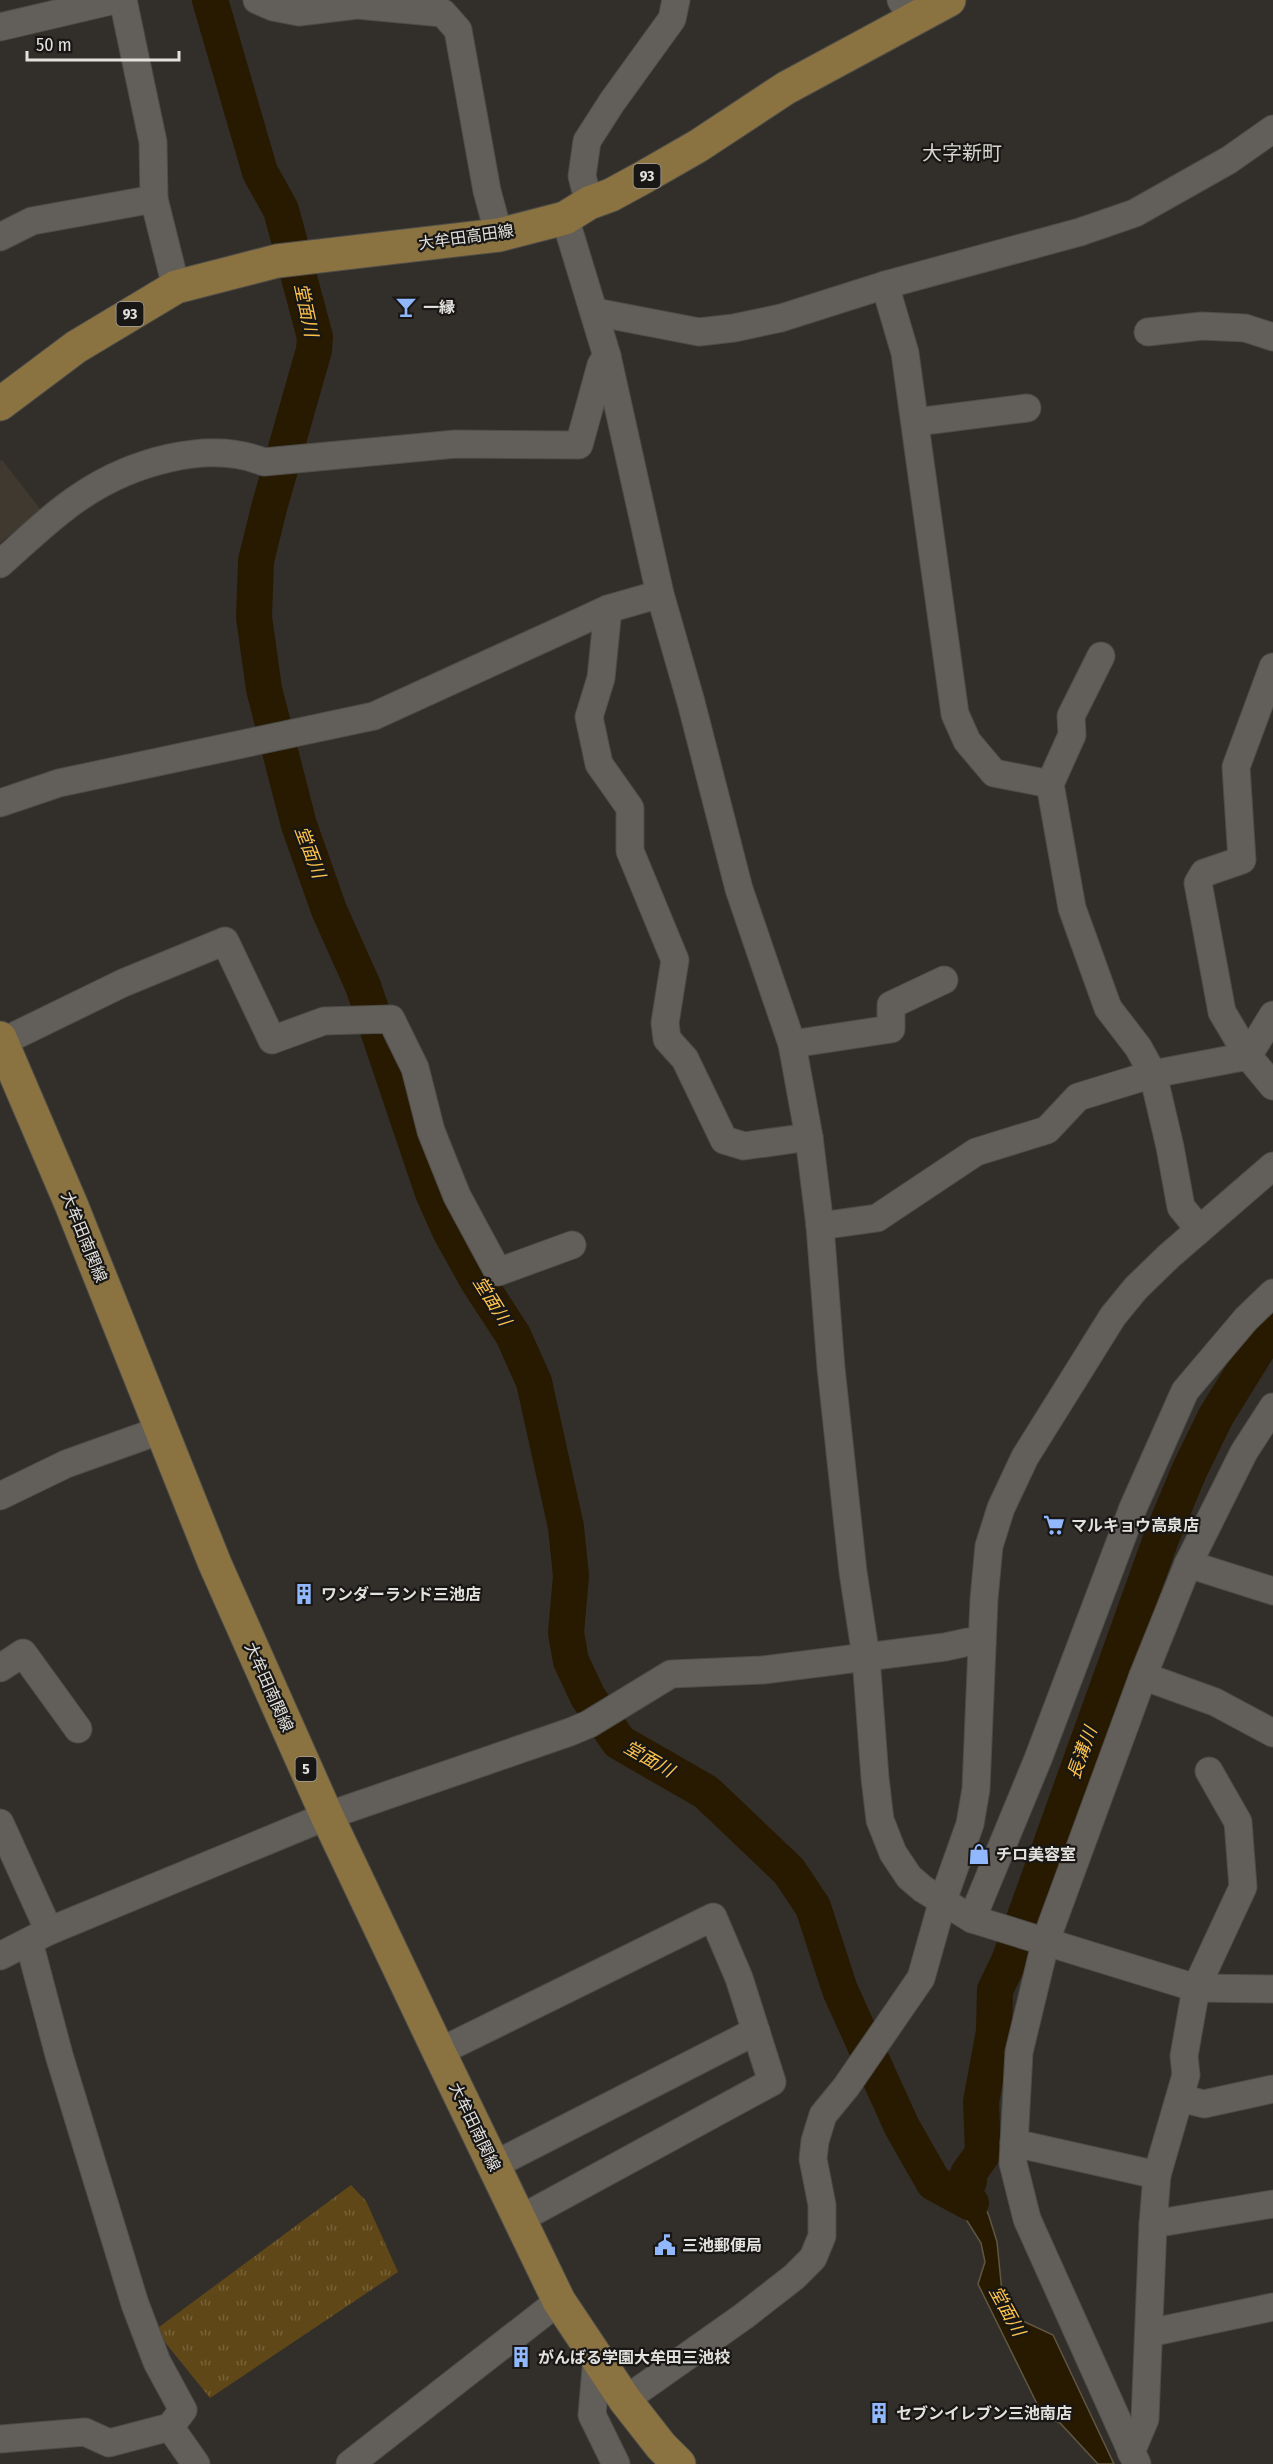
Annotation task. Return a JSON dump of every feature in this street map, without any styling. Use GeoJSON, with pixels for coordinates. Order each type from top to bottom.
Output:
{"type":"FeatureCollection","features":[{"type":"Feature","properties":{"kind":"main road","name":"大牟田高田線"},"geometry":{"type":"LineString","coordinates":[[0,404],[76,347],[176,287],[277,261],[499,236],[577,210],[611,195],[698,146],[908,10],[949,0]]}},
{"type":"Feature","properties":{"kind":"main road","name":"大牟田南関線"},"geometry":{"type":"LineString","coordinates":[[1,1040],[71,1204],[215,1564],[327,1816],[439,2052],[559,2301],[625,2400],[661,2446],[679,2464]]}},
{"type":"Feature","properties":{"kind":"street"},"geometry":{"type":"LineString","coordinates":[[0,27],[115,0]]}},
{"type":"Feature","properties":{"kind":"street"},"geometry":{"type":"LineString","coordinates":[[123,0],[153,142],[154,199],[176,287]]}},
{"type":"Feature","properties":{"kind":"street"},"geometry":{"type":"LineString","coordinates":[[257,0],[273,7],[299,12],[357,5],[447,6],[458,30],[487,191],[499,236]]}},
{"type":"Feature","properties":{"kind":"street"},"geometry":{"type":"LineString","coordinates":[[676,0],[672,20],[612,102],[587,141],[577,210],[595,312],[607,356],[660,594],[740,889],[792,1044],[809,1137],[820,1226],[834,1401],[853,1572],[866,1657],[874,1778],[880,1820],[893,1853],[909,1877],[923,1889],[972,1918],[1196,1988],[1273,1989]]}},
{"type":"Feature","properties":{"kind":"street"},"geometry":{"type":"LineString","coordinates":[[595,312],[699,332],[734,328],[781,318],[885,285],[1080,232],[1135,213],[1229,160],[1273,129]]}},
{"type":"Feature","properties":{"kind":"street"},"geometry":{"type":"LineString","coordinates":[[0,237],[32,221],[154,199]]}},
{"type":"Feature","properties":{"kind":"street"},"geometry":{"type":"LineString","coordinates":[[885,285],[905,353],[955,714],[967,741],[994,773],[1050,784]]}},
{"type":"Feature","properties":{"kind":"street"},"geometry":{"type":"LineString","coordinates":[[1148,332],[1212,327],[1245,328],[1273,337]]}},
{"type":"Feature","properties":{"kind":"street"},"geometry":{"type":"LineString","coordinates":[[0,564],[81,495],[121,475],[164,459],[196,452],[245,454],[264,462],[456,444],[579,445],[601,365],[607,356]]}},
{"type":"Feature","properties":{"kind":"street"},"geometry":{"type":"LineString","coordinates":[[916,422],[1027,408]]}},
{"type":"Feature","properties":{"kind":"street"},"geometry":{"type":"LineString","coordinates":[[0,802],[59,783],[374,716],[608,609],[660,594]]}},
{"type":"Feature","properties":{"kind":"street"},"geometry":{"type":"LineString","coordinates":[[608,609],[601,678],[589,717],[599,764],[630,808],[630,851],[675,960],[665,1023],[667,1039],[685,1059],[724,1140],[744,1146],[809,1137]]}},
{"type":"Feature","properties":{"kind":"street"},"geometry":{"type":"LineString","coordinates":[[1101,656],[1071,716],[1072,735],[1050,784],[1072,908],[1108,1008],[1138,1047],[1153,1074],[1181,1207],[1199,1229]]}},
{"type":"Feature","properties":{"kind":"street"},"geometry":{"type":"LineString","coordinates":[[1273,667],[1236,767],[1242,860],[1204,873],[1198,883],[1222,1012],[1248,1056],[1273,1086]]}},
{"type":"Feature","properties":{"kind":"street"},"geometry":{"type":"LineString","coordinates":[[1,1040],[123,983],[225,941],[272,1040],[324,1021],[391,1019],[415,1068],[431,1131],[457,1196],[498,1272],[572,1245]]}},
{"type":"Feature","properties":{"kind":"street"},"geometry":{"type":"LineString","coordinates":[[792,1044],[891,1029],[891,1005],[944,980]]}},
{"type":"Feature","properties":{"kind":"street"},"geometry":{"type":"LineString","coordinates":[[820,1226],[877,1218],[976,1152],[1047,1130],[1078,1097],[1153,1074],[1248,1056],[1273,1015]]}},
{"type":"Feature","properties":{"kind":"street"},"geometry":{"type":"LineString","coordinates":[[625,2400],[744,2316],[794,2277],[813,2258],[822,2236],[822,2205],[813,2159],[815,2141],[824,2115],[921,1978],[943,1900],[970,1824],[976,1790],[982,1643],[989,1546],[1000,1508],[1025,1458],[1113,1316],[1136,1288],[1199,1229],[1273,1166]]}},
{"type":"Feature","properties":{"kind":"street"},"geometry":{"type":"LineString","coordinates":[[972,1918],[1038,1759],[1133,1508],[1185,1391],[1246,1319],[1273,1293]]}},
{"type":"Feature","properties":{"kind":"street"},"geometry":{"type":"LineString","coordinates":[[1134,2458],[1027,2219],[1013,2163],[1018,2052],[1046,1940],[1143,1676],[1188,1564],[1244,1452],[1273,1407]]}},
{"type":"Feature","properties":{"kind":"street"},"geometry":{"type":"LineString","coordinates":[[0,1496],[66,1464],[161,1430]]}},
{"type":"Feature","properties":{"kind":"street"},"geometry":{"type":"LineString","coordinates":[[1188,1564],[1273,1591]]}},
{"type":"Feature","properties":{"kind":"street"},"geometry":{"type":"LineString","coordinates":[[0,1956],[39,1936],[327,1816],[600,1717],[671,1674],[763,1670],[968,1642],[982,1643]]}},
{"type":"Feature","properties":{"kind":"street"},"geometry":{"type":"LineString","coordinates":[[0,1668],[23,1653],[78,1729]]}},
{"type":"Feature","properties":{"kind":"street"},"geometry":{"type":"LineString","coordinates":[[1143,1676],[1215,1701],[1273,1733]]}},
{"type":"Feature","properties":{"kind":"street"},"geometry":{"type":"LineString","coordinates":[[1134,2458],[1145,2419],[1157,2175],[1186,2075],[1184,2056],[1196,1988],[1243,1887],[1239,1821],[1209,1771]]}},
{"type":"Feature","properties":{"kind":"street"},"geometry":{"type":"LineString","coordinates":[[0,1823],[39,1936],[62,2065],[135,2304],[157,2362],[183,2410],[170,2427],[109,2443],[85,2432],[0,2439]]}},
{"type":"Feature","properties":{"kind":"street"},"geometry":{"type":"LineString","coordinates":[[439,2052],[713,1917],[740,1978],[772,2082],[520,2219]]}},
{"type":"Feature","properties":{"kind":"street"},"geometry":{"type":"LineString","coordinates":[[494,2165],[756,2031]]}},
{"type":"Feature","properties":{"kind":"street"},"geometry":{"type":"LineString","coordinates":[[1180,2098],[1204,2104],[1273,2089]]}},
{"type":"Feature","properties":{"kind":"street"},"geometry":{"type":"LineString","coordinates":[[1014,2144],[1157,2175]]}},
{"type":"Feature","properties":{"kind":"street"},"geometry":{"type":"LineString","coordinates":[[1153,2224],[1273,2204]]}},
{"type":"Feature","properties":{"kind":"street"},"geometry":{"type":"LineString","coordinates":[[350,2464],[559,2301]]}},
{"type":"Feature","properties":{"kind":"street"},"geometry":{"type":"LineString","coordinates":[[1149,2333],[1273,2307]]}},
{"type":"Feature","properties":{"kind":"street"},"geometry":{"type":"LineString","coordinates":[[597,2357],[592,2415],[616,2464]]}},
{"type":"Feature","properties":{"kind":"street"},"geometry":{"type":"LineString","coordinates":[[170,2427],[196,2464]]}},
{"type":"Feature","properties":{"kind":"shaded area"},"geometry":{"type":"Polygon","coordinates":[[[2,460],[41,510],[0,543],[0,461],[2,460]]]}},
{"type":"Feature","properties":{"kind":"green space"},"geometry":{"type":"Polygon","coordinates":[[[351,2185],[366,2201],[398,2272],[210,2398],[155,2330],[351,2185]]]}},
{"type":"Feature","properties":{"kind":"water"},"geometry":{"type":"Polygon","coordinates":[[[976,2138],[996,2138],[994,2166],[982,2170],[975,2177],[977,2189],[997,2242],[1002,2292],[1009,2308],[1023,2321],[1053,2335],[1114,2464],[1098,2464],[1060,2423],[1043,2416],[978,2284],[985,2262],[981,2243],[954,2200],[955,2184],[972,2153],[976,2138]]]}},
{"type":"Feature","properties":{"kind":"waterway","name":"堂面川"},"geometry":{"type":"LineString","coordinates":[[210,0],[260,172],[281,210],[315,337],[314,350],[256,561],[254,617],[264,689],[299,825],[329,910],[363,986],[433,1193],[450,1231],[479,1283],[513,1335],[534,1382],[566,1527],[571,1576],[566,1633],[571,1661],[588,1697],[619,1742],[706,1792],[789,1871],[813,1907],[840,1990],[902,2127],[934,2183],[971,2203]]}},
{"type":"Feature","properties":{"kind":"waterway","name":"長溝川"},"geometry":{"type":"LineString","coordinates":[[969,2181],[968,2174],[983,2153],[981,2102],[994,2031],[995,1990],[1009,1961],[1162,1536],[1190,1469],[1216,1416],[1273,1324]]}},
{"type":"Feature","properties":{"kind":"place","name":"一縁"},"geometry":{"type":"Point","coordinates":[406,307]}},
{"type":"Feature","properties":{"kind":"place","name":"マルキョウ高泉店"},"geometry":{"type":"Point","coordinates":[1054,1525]}},
{"type":"Feature","properties":{"kind":"place","name":"ワンダーランド三池店"},"geometry":{"type":"Point","coordinates":[304,1594]}},
{"type":"Feature","properties":{"kind":"place","name":"チロ美容室"},"geometry":{"type":"Point","coordinates":[979,1854]}},
{"type":"Feature","properties":{"kind":"place","name":"三池郵便局"},"geometry":{"type":"Point","coordinates":[665,2245]}},
{"type":"Feature","properties":{"kind":"place","name":"がんばる学園大牟田三池校"},"geometry":{"type":"Point","coordinates":[521,2357]}},
{"type":"Feature","properties":{"kind":"place","name":"セブンイレブン三池南店"},"geometry":{"type":"Point","coordinates":[879,2413]}},
{"type":"Feature","properties":{"kind":"district","name":"大字新町"},"geometry":{"type":"Point","coordinates":[962,153]}}]}
